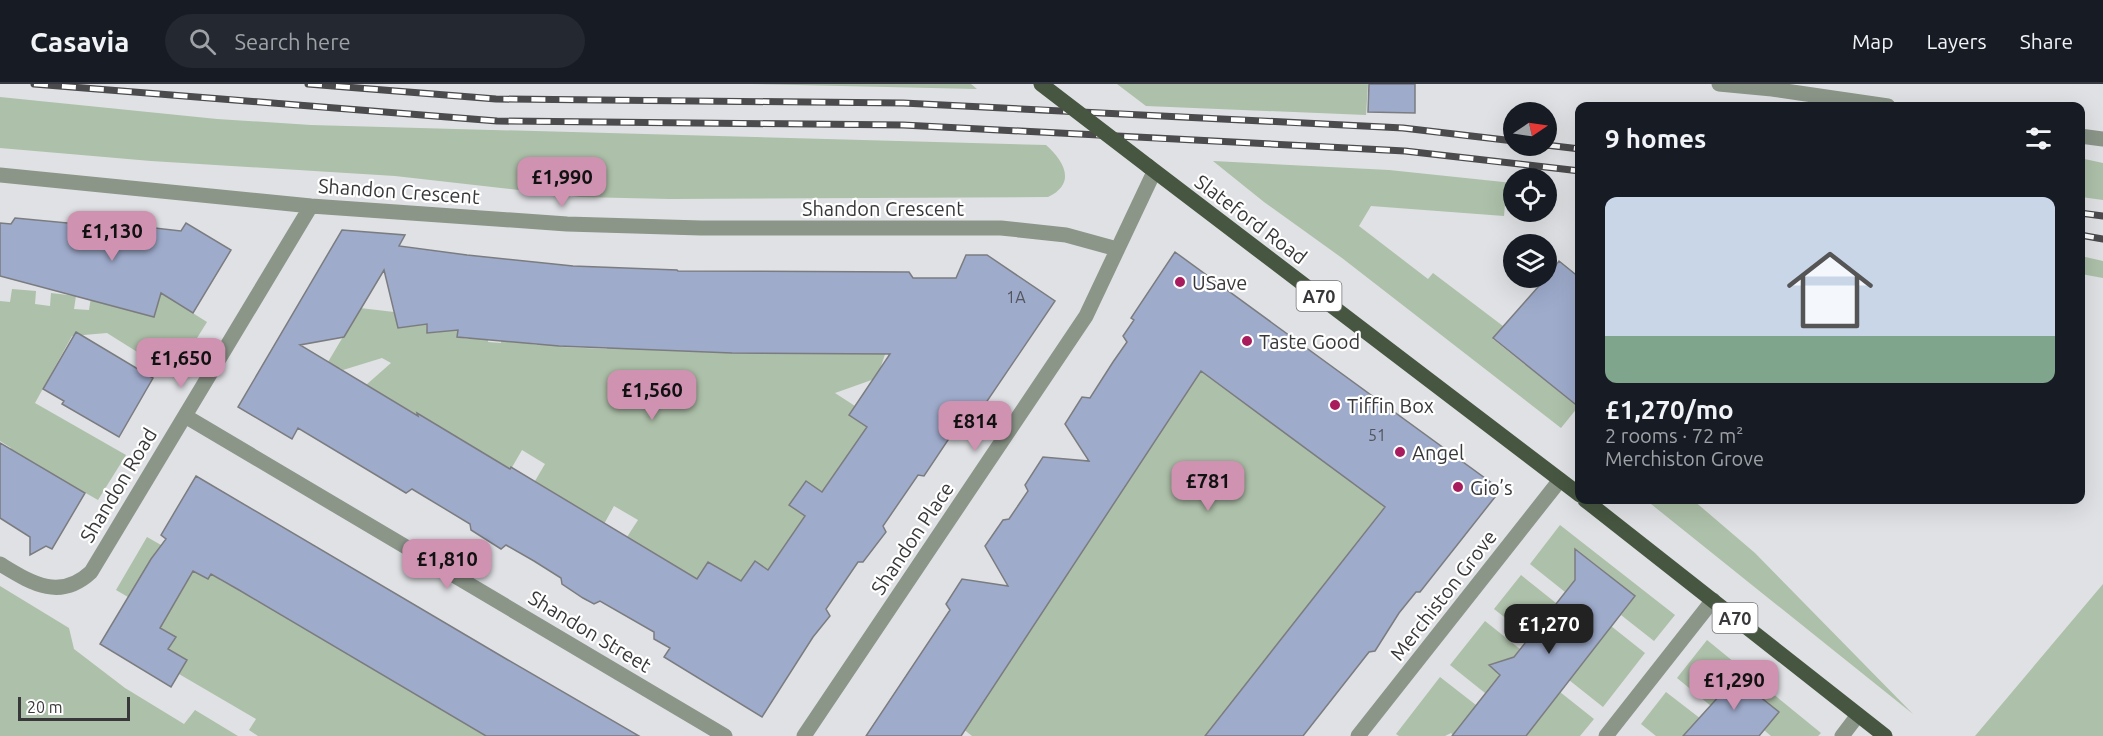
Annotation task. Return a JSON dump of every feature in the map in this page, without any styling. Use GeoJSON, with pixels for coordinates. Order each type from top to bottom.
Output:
{"type":"FeatureCollection","features":[{"type":"Feature","properties":{"kind":"main road","name":"Slateford Road"},"geometry":{"type":"LineString","coordinates":[[1041,84],[1575,491]]}},
{"type":"Feature","properties":{"kind":"main road","name":"A70"},"geometry":{"type":"LineString","coordinates":[[1590,504],[1885,736]]}},
{"type":"Feature","properties":{"kind":"street"},"geometry":{"type":"LineString","coordinates":[[1719,84],[1774,86],[1865,102]]}},
{"type":"Feature","properties":{"kind":"street"},"geometry":{"type":"LineString","coordinates":[[2085,137],[2103,139]]}},
{"type":"Feature","properties":{"kind":"street","name":"Shandon Place"},"geometry":{"type":"LineString","coordinates":[[804,736],[1086,316],[1118,249],[1151,169]]}},
{"type":"Feature","properties":{"kind":"street","name":"Shandon Crescent"},"geometry":{"type":"LineString","coordinates":[[0,175],[311,206],[590,225],[701,228],[1001,228],[1066,235],[1118,249]]}},
{"type":"Feature","properties":{"kind":"street","name":"Shandon Road"},"geometry":{"type":"LineString","coordinates":[[0,564],[33,583],[51,588],[73,585],[91,572],[311,206]]}},
{"type":"Feature","properties":{"kind":"street","name":"Shandon Street"},"geometry":{"type":"LineString","coordinates":[[184,416],[725,736]]}},
{"type":"Feature","properties":{"kind":"street","name":"Merchiston Grove"},"geometry":{"type":"LineString","coordinates":[[1358,736],[1560,480]]}},
{"type":"Feature","properties":{"kind":"street"},"geometry":{"type":"LineString","coordinates":[[1606,736],[1713,600]]}},
{"type":"Feature","properties":{"kind":"street"},"geometry":{"type":"LineString","coordinates":[[1842,736],[1858,715]]}},
{"type":"Feature","properties":{"kind":"green space"},"geometry":{"type":"Polygon","coordinates":[[[752,84],[971,84],[977,89],[752,84]]]}},
{"type":"Feature","properties":{"kind":"green space"},"geometry":{"type":"Polygon","coordinates":[[[1117,84],[1368,84],[1366,115],[1146,106],[1117,84]]]}},
{"type":"Feature","properties":{"kind":"green space"},"geometry":{"type":"Polygon","coordinates":[[[0,97],[217,119],[311,125],[1046,145],[1062,165],[1065,179],[1057,191],[1048,197],[670,199],[580,197],[395,176],[151,161],[0,148],[0,97]]]}},
{"type":"Feature","properties":{"kind":"green space"},"geometry":{"type":"Polygon","coordinates":[[[2085,159],[2103,163],[2103,200],[2085,198],[2085,159]]]}},
{"type":"Feature","properties":{"kind":"green space"},"geometry":{"type":"Polygon","coordinates":[[[1213,161],[1389,170],[1503,182],[1503,216],[1371,206],[1359,226],[1428,279],[1433,273],[1503,326],[1493,339],[1575,405],[1575,411],[1561,428],[1342,258],[1264,202],[1213,161]]]}},
{"type":"Feature","properties":{"kind":"green space"},"geometry":{"type":"Polygon","coordinates":[[[2085,257],[2103,261],[2103,278],[2085,275],[2085,257]]]}},
{"type":"Feature","properties":{"kind":"green space"},"geometry":{"type":"Polygon","coordinates":[[[12,289],[36,291],[35,304],[50,306],[51,293],[76,296],[74,309],[89,310],[91,297],[161,293],[207,322],[174,375],[107,333],[72,336],[35,403],[126,455],[98,500],[10,450],[11,448],[0,441],[0,301],[10,302],[12,289]]]}},
{"type":"Feature","properties":{"kind":"green space"},"geometry":{"type":"Polygon","coordinates":[[[360,308],[394,312],[398,328],[409,326],[426,316],[427,333],[439,332],[459,320],[457,337],[468,339],[470,321],[490,324],[488,342],[501,343],[503,325],[525,326],[525,343],[537,345],[538,327],[561,329],[561,347],[607,349],[608,331],[628,349],[639,349],[640,333],[659,350],[870,354],[872,337],[891,337],[880,369],[909,359],[911,366],[835,393],[855,406],[849,415],[867,427],[822,492],[806,481],[790,505],[805,516],[768,570],[755,561],[749,570],[754,589],[708,562],[697,579],[627,537],[638,520],[614,506],[604,524],[535,481],[545,464],[522,450],[511,469],[366,385],[391,363],[382,358],[343,370],[340,368],[336,373],[318,379],[360,308]]]}},
{"type":"Feature","properties":{"kind":"green space"},"geometry":{"type":"Polygon","coordinates":[[[1197,367],[1385,506],[1205,736],[972,736],[932,704],[1197,367]]]}},
{"type":"Feature","properties":{"kind":"green space"},"geometry":{"type":"Polygon","coordinates":[[[1651,504],[1698,504],[1755,553],[1913,714],[1651,504]]]}},
{"type":"Feature","properties":{"kind":"green space"},"geometry":{"type":"Polygon","coordinates":[[[1560,525],[1675,615],[1654,641],[1621,615],[1635,596],[1590,560],[1587,564],[1580,564],[1575,570],[1577,577],[1565,592],[1530,564],[1560,525]]]}},
{"type":"Feature","properties":{"kind":"green space"},"geometry":{"type":"Polygon","coordinates":[[[147,537],[161,545],[185,584],[195,568],[207,579],[215,567],[221,571],[220,580],[229,585],[237,580],[251,589],[250,597],[258,602],[266,598],[283,607],[282,616],[290,620],[296,615],[319,629],[317,636],[325,641],[331,636],[349,647],[348,655],[358,660],[364,656],[381,666],[381,674],[387,678],[395,674],[416,686],[415,694],[499,736],[258,736],[249,730],[256,719],[179,674],[187,660],[168,649],[175,637],[123,605],[128,597],[116,590],[147,537]]]}},
{"type":"Feature","properties":{"kind":"green space"},"geometry":{"type":"Polygon","coordinates":[[[1521,575],[1556,603],[1530,637],[1494,609],[1521,575]]]}},
{"type":"Feature","properties":{"kind":"green space"},"geometry":{"type":"Polygon","coordinates":[[[2103,584],[2103,736],[1975,736],[2103,584]]]}},
{"type":"Feature","properties":{"kind":"green space"},"geometry":{"type":"Polygon","coordinates":[[[0,586],[69,628],[74,649],[125,688],[184,724],[195,710],[238,736],[0,736],[0,586]]]}},
{"type":"Feature","properties":{"kind":"green space"},"geometry":{"type":"Polygon","coordinates":[[[1485,621],[1520,649],[1485,693],[1450,665],[1485,621]]]}},
{"type":"Feature","properties":{"kind":"green space"},"geometry":{"type":"Polygon","coordinates":[[[1611,626],[1645,653],[1603,707],[1569,680],[1611,626]]]}},
{"type":"Feature","properties":{"kind":"green space"},"geometry":{"type":"Polygon","coordinates":[[[1707,640],[1821,733],[1818,736],[1771,736],[1764,730],[1779,712],[1734,677],[1725,680],[1720,686],[1721,694],[1711,706],[1677,678],[1707,640]]]}},
{"type":"Feature","properties":{"kind":"green space"},"geometry":{"type":"Polygon","coordinates":[[[1440,677],[1476,705],[1453,735],[1451,733],[1445,736],[1399,736],[1396,734],[1440,677]]]}},
{"type":"Feature","properties":{"kind":"green space"},"geometry":{"type":"Polygon","coordinates":[[[1560,692],[1594,719],[1580,736],[1526,736],[1560,692]]]}},
{"type":"Feature","properties":{"kind":"green space"},"geometry":{"type":"Polygon","coordinates":[[[1666,692],[1701,719],[1687,736],[1656,736],[1641,724],[1666,692]]]}},
{"type":"Feature","properties":{"kind":"building"},"geometry":{"type":"Polygon","coordinates":[[[1369,84],[1415,84],[1415,113],[1368,112],[1369,84]]]}},
{"type":"Feature","properties":{"kind":"building"},"geometry":{"type":"Polygon","coordinates":[[[15,218],[120,228],[120,224],[181,231],[186,223],[231,250],[193,313],[161,293],[154,317],[0,276],[0,223],[11,224],[15,218]]]}},
{"type":"Feature","properties":{"kind":"building"},"geometry":{"type":"Polygon","coordinates":[[[342,230],[405,235],[399,246],[467,255],[573,266],[678,271],[909,272],[913,278],[956,278],[966,255],[987,255],[1055,301],[979,413],[970,407],[924,476],[918,475],[883,526],[886,532],[863,562],[858,562],[826,609],[830,616],[813,637],[762,717],[664,657],[670,648],[654,639],[654,632],[600,601],[594,604],[583,598],[562,584],[561,578],[534,561],[506,545],[501,549],[471,530],[470,524],[412,489],[406,493],[298,428],[292,439],[238,407],[342,230]],[[384,270],[344,337],[300,345],[418,416],[417,413],[510,469],[511,467],[697,579],[708,562],[741,581],[755,561],[768,570],[805,516],[789,505],[806,481],[822,492],[867,427],[849,415],[890,354],[732,353],[559,346],[457,337],[458,330],[427,333],[427,324],[398,328],[384,270]]]}},
{"type":"Feature","properties":{"kind":"building"},"geometry":{"type":"Polygon","coordinates":[[[1175,252],[1493,484],[1495,497],[1420,592],[1416,592],[1399,613],[1375,651],[1369,652],[1303,736],[1205,736],[1385,507],[1201,371],[961,736],[866,736],[950,610],[946,604],[962,579],[1008,586],[985,546],[1003,520],[1009,519],[1028,491],[1025,485],[1043,457],[1089,461],[1065,424],[1082,397],[1090,398],[1127,342],[1123,336],[1134,320],[1131,318],[1175,252]]]}},
{"type":"Feature","properties":{"kind":"building"},"geometry":{"type":"Polygon","coordinates":[[[1559,261],[1575,274],[1575,404],[1493,338],[1537,288],[1557,288],[1557,264],[1559,261]]]}},
{"type":"Feature","properties":{"kind":"building"},"geometry":{"type":"Polygon","coordinates":[[[76,332],[153,378],[119,437],[62,404],[64,401],[43,389],[76,332]]]}},
{"type":"Feature","properties":{"kind":"building"},"geometry":{"type":"Polygon","coordinates":[[[0,443],[85,493],[52,549],[46,546],[30,555],[30,537],[0,518],[0,443]]]}},
{"type":"Feature","properties":{"kind":"building"},"geometry":{"type":"Polygon","coordinates":[[[196,476],[639,736],[486,736],[211,574],[208,579],[193,571],[160,628],[176,637],[168,649],[187,660],[171,687],[100,644],[151,559],[166,539],[161,535],[196,476]]]}},
{"type":"Feature","properties":{"kind":"building"},"geometry":{"type":"Polygon","coordinates":[[[1575,549],[1635,596],[1526,736],[1452,736],[1500,675],[1489,665],[1514,657],[1575,580],[1575,549]]]}},
{"type":"Feature","properties":{"kind":"building"},"geometry":{"type":"Polygon","coordinates":[[[1716,662],[1779,712],[1759,736],[1683,736],[1721,694],[1716,662]]]}},
{"type":"Feature","properties":{"kind":"railway"},"geometry":{"type":"LineString","coordinates":[[34,84],[497,121],[903,125],[1405,151],[1575,170]]}},
{"type":"Feature","properties":{"kind":"railway"},"geometry":{"type":"LineString","coordinates":[[308,84],[496,99],[903,103],[1403,128],[1503,140]]}},
{"type":"Feature","properties":{"kind":"railway"},"geometry":{"type":"LineString","coordinates":[[1557,146],[1575,148]]}},
{"type":"Feature","properties":{"kind":"railway"},"geometry":{"type":"LineString","coordinates":[[2085,214],[2103,216]]}},
{"type":"Feature","properties":{"kind":"railway"},"geometry":{"type":"LineString","coordinates":[[2085,236],[2103,239]]}},
{"type":"Feature","properties":{"kind":"place","name":"USave"},"geometry":{"type":"Point","coordinates":[1180,282]}},
{"type":"Feature","properties":{"kind":"place","name":"Taste Good"},"geometry":{"type":"Point","coordinates":[1247,341]}},
{"type":"Feature","properties":{"kind":"place","name":"Tiffin Box"},"geometry":{"type":"Point","coordinates":[1335,405]}},
{"type":"Feature","properties":{"kind":"place","name":"Angel"},"geometry":{"type":"Point","coordinates":[1400,452]}},
{"type":"Feature","properties":{"kind":"place","name":"Gio’s"},"geometry":{"type":"Point","coordinates":[1458,487]}}]}
